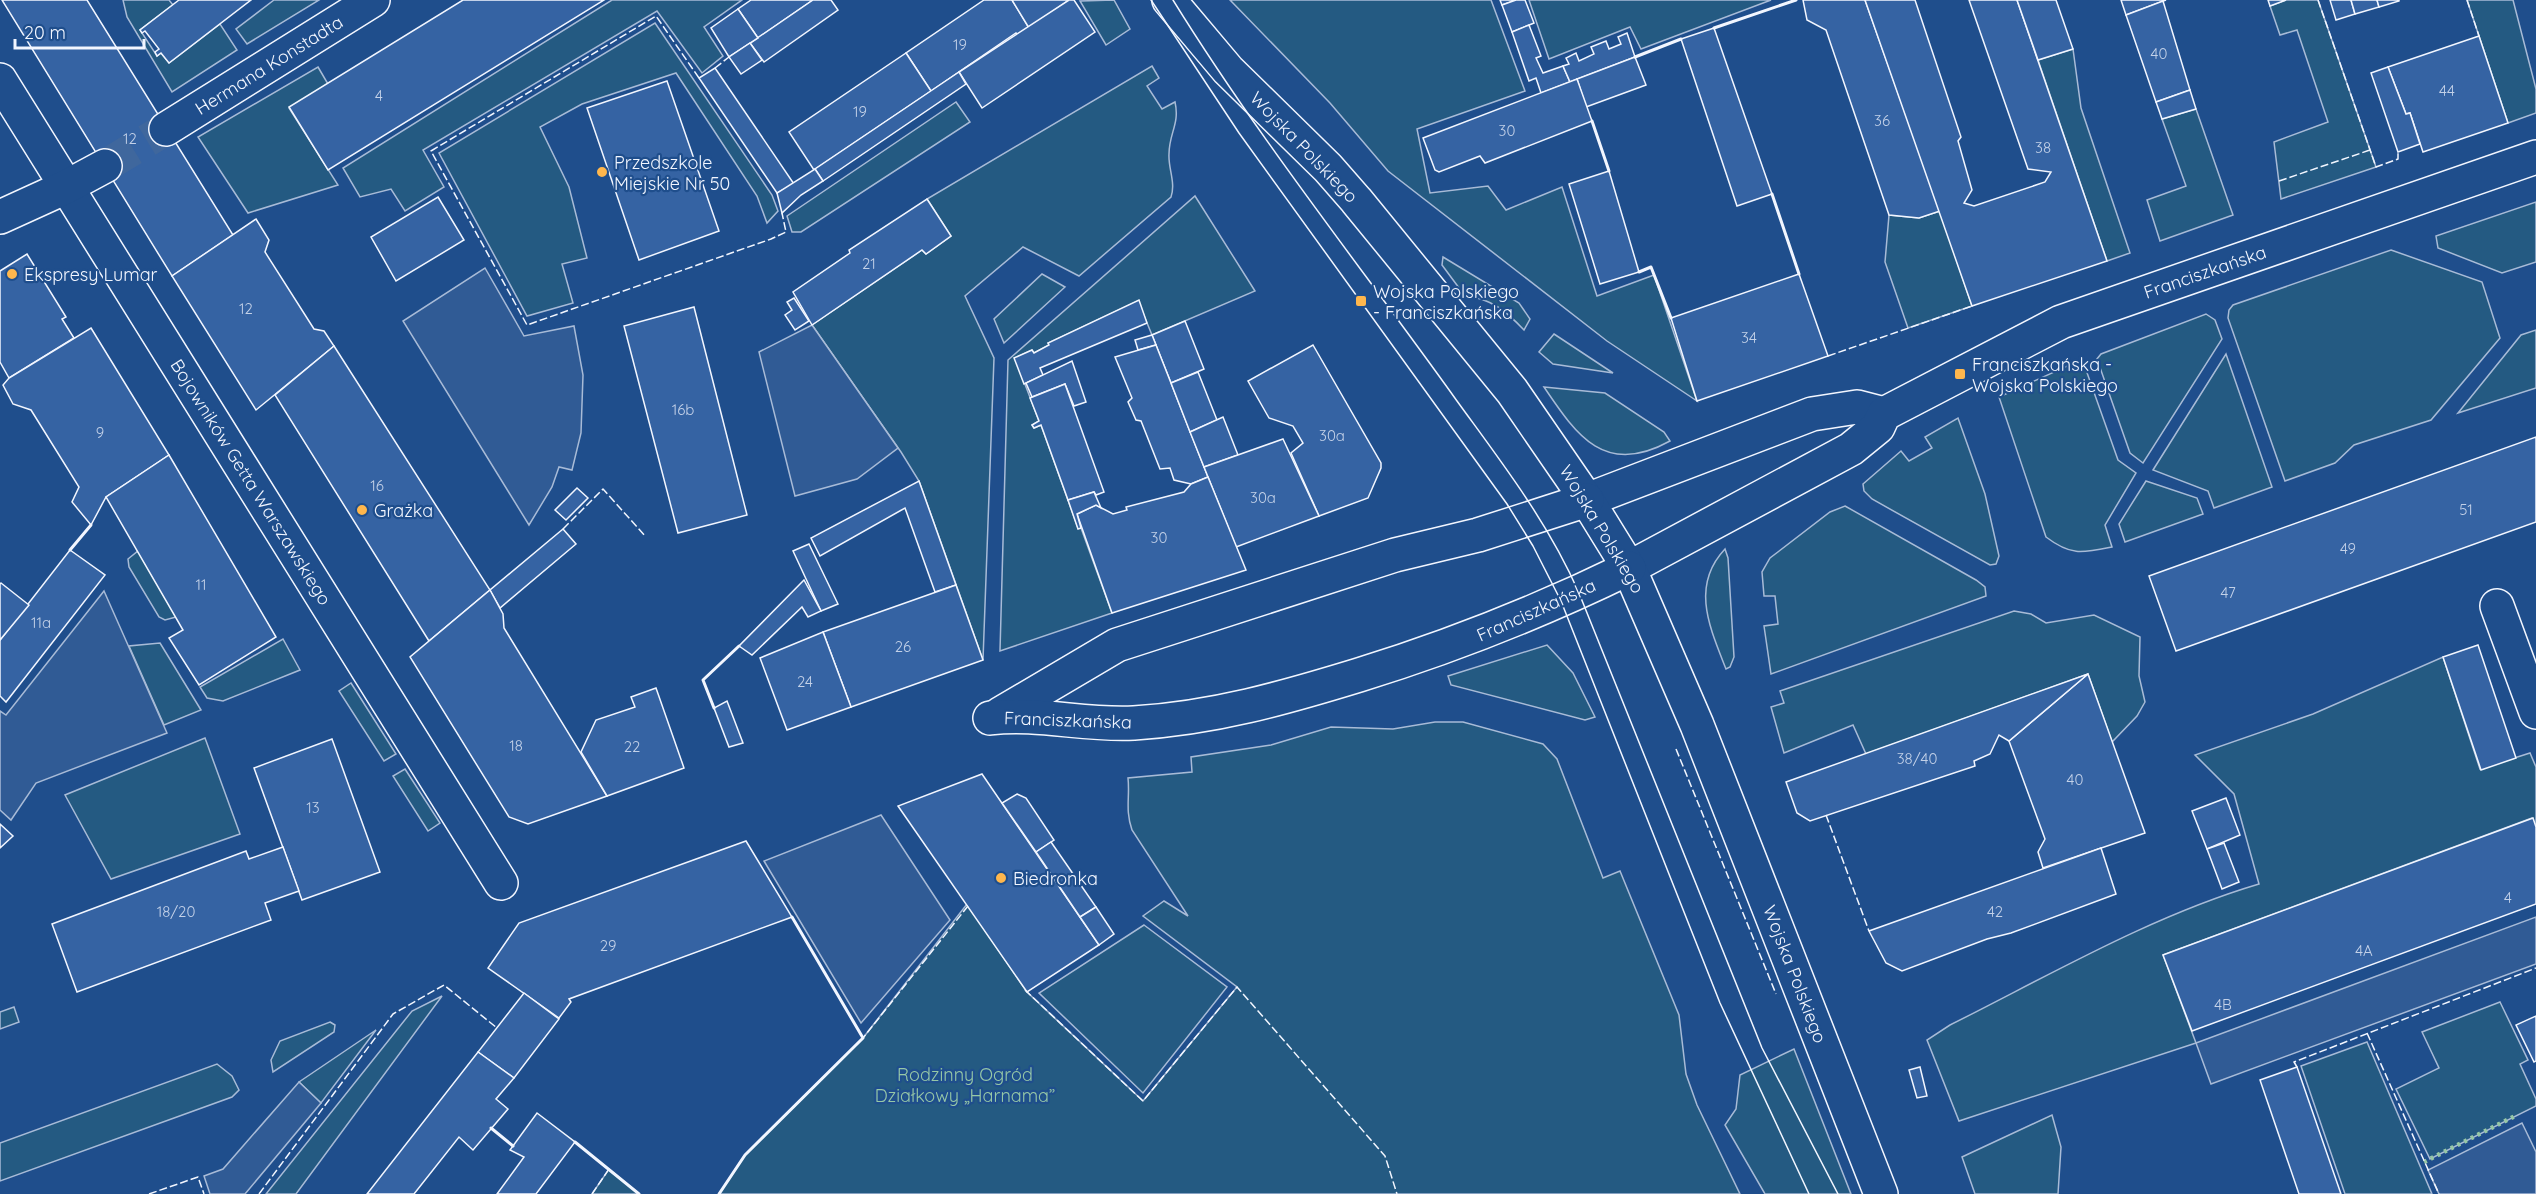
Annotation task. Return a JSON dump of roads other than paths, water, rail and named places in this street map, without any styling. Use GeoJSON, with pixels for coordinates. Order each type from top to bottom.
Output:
{"type":"FeatureCollection","features":[{"type":"Feature","properties":{"kind":"street","name":"Hermana Konstadta"},"geometry":{"type":"LineString","coordinates":[[166,129],[373,0]]}},
{"type":"Feature","properties":{"kind":"street","name":"Wojska Polskiego"},"geometry":{"type":"LineString","coordinates":[[1168,0],[1228,70],[1328,168],[1512,392],[1587,500],[1629,568],[1661,636],[1701,735],[1881,1194]]}},
{"type":"Feature","properties":{"kind":"street","name":"Bojowników Getta Warszawskiego"},"geometry":{"type":"LineString","coordinates":[[0,80],[501,883]]}},
{"type":"Feature","properties":{"kind":"street","name":"Franciszkańska"},"geometry":{"type":"LineString","coordinates":[[1884,414],[1857,407],[1812,414],[1587,500],[1478,535],[1395,555],[1117,645],[1039,693],[990,718],[1032,716],[1134,723],[1230,712],[1265,704],[1465,640],[1561,601],[1629,568],[1851,449],[1878,427],[1884,414],[2061,322],[2536,157]]}},
{"type":"Feature","properties":{"kind":"street"},"geometry":{"type":"LineString","coordinates":[[0,217],[66,187],[105,165]]}},
{"type":"Feature","properties":{"kind":"street"},"geometry":{"type":"LineString","coordinates":[[2497,606],[2536,712]]}},
{"type":"Feature","properties":{"kind":"tunnel"},"geometry":{"type":"LineString","coordinates":[[105,166],[166,129]]}},
{"type":"Feature","properties":{"kind":"tram line"},"geometry":{"type":"LineString","coordinates":[[1151,0],[1239,133],[1507,504],[1533,546],[1561,601],[1720,1003],[1809,1194]]}},
{"type":"Feature","properties":{"kind":"tram line"},"geometry":{"type":"LineString","coordinates":[[1173,0],[1240,103],[1507,470],[1539,517],[1567,567],[1762,1048],[1838,1194]]}},
{"type":"Feature","properties":{"kind":"place","name":"Przedszkole Miejskie Nr 50"},"geometry":{"type":"Point","coordinates":[602,172]}},
{"type":"Feature","properties":{"kind":"place","name":"Ekspresy Lumar"},"geometry":{"type":"Point","coordinates":[12,274]}},
{"type":"Feature","properties":{"kind":"place","name":"Wojska Polskiego - Franciszkańska"},"geometry":{"type":"Point","coordinates":[1361,301]}},
{"type":"Feature","properties":{"kind":"place","name":"Franciszkańska - Wojska Polskiego"},"geometry":{"type":"Point","coordinates":[1960,374]}},
{"type":"Feature","properties":{"kind":"place","name":"Grażka"},"geometry":{"type":"Point","coordinates":[362,510]}},
{"type":"Feature","properties":{"kind":"place","name":"Biedronka"},"geometry":{"type":"Point","coordinates":[1001,878]}},
{"type":"Feature","properties":{"kind":"park label","name":"Rodzinny Ogród Działkowy „Harnama”"},"geometry":{"type":"Point","coordinates":[965,1084]}}]}
